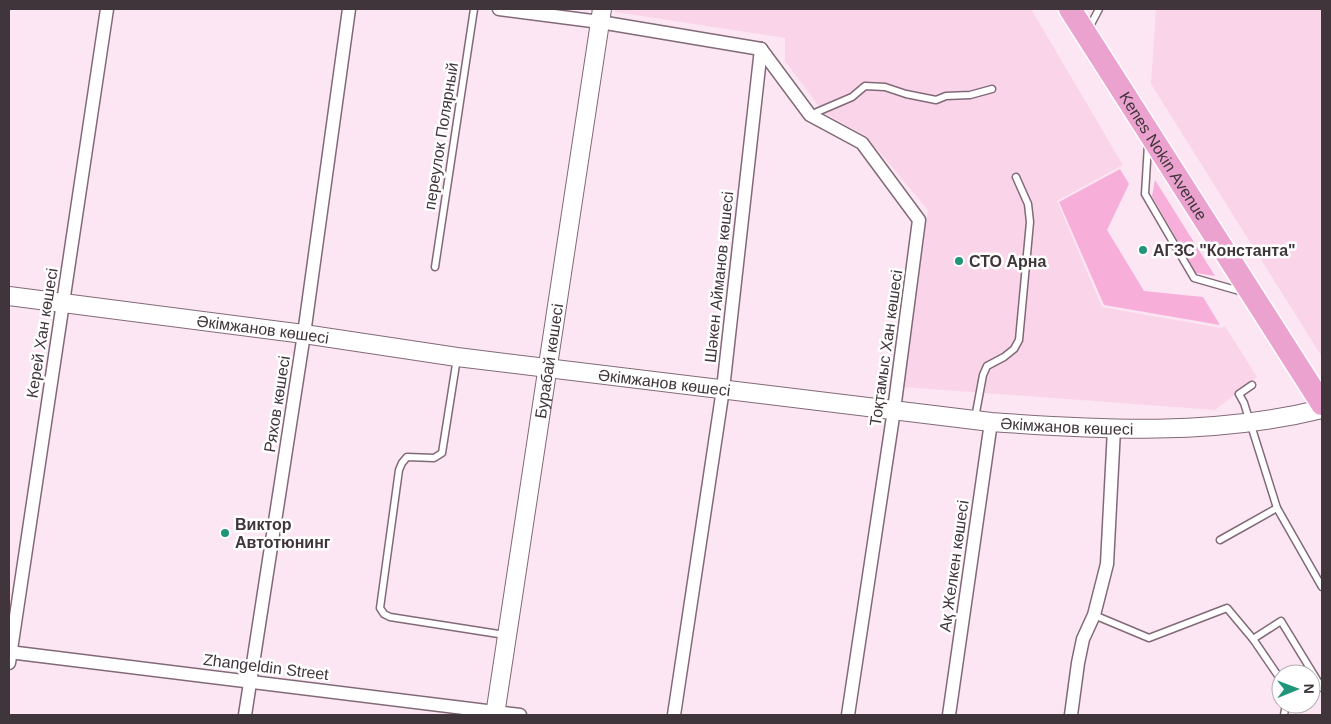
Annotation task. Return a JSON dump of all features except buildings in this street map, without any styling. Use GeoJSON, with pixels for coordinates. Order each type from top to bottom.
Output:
{"type":"FeatureCollection","features":[{"type":"Feature","properties":{"kind":"highway","name":"Kenes Nokin Avenue"},"geometry":{"type":"LineString","coordinates":[[1070,9],[1322,404]]}},
{"type":"Feature","properties":{"kind":"main road","name":"Бурабай көшесі"},"geometry":{"type":"LineString","coordinates":[[496,713],[601,15]]}},
{"type":"Feature","properties":{"kind":"main road","name":"Әкімжанов көшесі"},"geometry":{"type":"LineString","coordinates":[[9,296],[304,334],[457,357],[983,421],[1067,428],[1200,428],[1293,416],[1322,409]]}},
{"type":"Feature","properties":{"kind":"street","name":"Керей Хан көшесі"},"geometry":{"type":"LineString","coordinates":[[9,656],[107,9]]}},
{"type":"Feature","properties":{"kind":"street","name":"Ряхов көшесі"},"geometry":{"type":"LineString","coordinates":[[245,715],[304,334],[349,9]]}},
{"type":"Feature","properties":{"kind":"street"},"geometry":{"type":"LineString","coordinates":[[499,9],[601,15],[761,49]]}},
{"type":"Feature","properties":{"kind":"street","name":"Тоқтамыс Хан көшесі"},"geometry":{"type":"LineString","coordinates":[[761,49],[810,115],[862,143],[919,220],[894,410],[848,715]]}},
{"type":"Feature","properties":{"kind":"street","name":"Шәкен Айманов көшесі"},"geometry":{"type":"LineString","coordinates":[[674,715],[723,389],[761,49]]}},
{"type":"Feature","properties":{"kind":"street","name":"Ақ Желкен көшесі"},"geometry":{"type":"LineString","coordinates":[[949,715],[983,421]]}},
{"type":"Feature","properties":{"kind":"street"},"geometry":{"type":"LineString","coordinates":[[1071,715],[1083,639],[1094,616],[1107,564],[1114,429]]}},
{"type":"Feature","properties":{"kind":"street","name":"Zhangeldin Street"},"geometry":{"type":"LineString","coordinates":[[9,656],[250,682],[520,715]]}},
{"type":"Feature","properties":{"kind":"lane","name":"переулок Полярный"},"geometry":{"type":"LineString","coordinates":[[435,266],[474,9]]}},
{"type":"Feature","properties":{"kind":"lane"},"geometry":{"type":"LineString","coordinates":[[1086,33],[1098,9]]}},
{"type":"Feature","properties":{"kind":"lane"},"geometry":{"type":"LineString","coordinates":[[810,115],[852,97],[866,86],[885,87],[906,94],[936,100],[946,96],[970,96],[992,89]]}},
{"type":"Feature","properties":{"kind":"lane"},"geometry":{"type":"LineString","coordinates":[[1149,133],[1145,194],[1194,278],[1253,295]]}},
{"type":"Feature","properties":{"kind":"lane"},"geometry":{"type":"LineString","coordinates":[[983,421],[983,375],[987,366],[1014,349],[1019,340],[1030,222],[1028,204],[1016,178]]}},
{"type":"Feature","properties":{"kind":"lane"},"geometry":{"type":"LineString","coordinates":[[457,357],[442,453],[434,458],[407,458],[399,470],[380,608],[390,617],[508,635]]}},
{"type":"Feature","properties":{"kind":"lane"},"geometry":{"type":"LineString","coordinates":[[1252,385],[1239,394],[1244,403],[1278,508],[1322,587]]}},
{"type":"Feature","properties":{"kind":"lane"},"geometry":{"type":"LineString","coordinates":[[1220,540],[1278,508]]}},
{"type":"Feature","properties":{"kind":"lane"},"geometry":{"type":"LineString","coordinates":[[1094,616],[1149,638],[1227,608],[1253,638],[1271,665]]}},
{"type":"Feature","properties":{"kind":"lane"},"geometry":{"type":"LineString","coordinates":[[1253,638],[1281,621],[1322,688]]}},
{"type":"Feature","properties":{"kind":"shaded area"},"geometry":{"type":"Polygon","coordinates":[[[615,9],[1031,9],[1123,165],[1057,201],[1102,307],[1221,328],[1225,326],[1257,377],[1215,410],[903,387],[928,210],[866,136],[824,113],[785,61],[785,38],[615,12],[615,9]]]}},
{"type":"Feature","properties":{"kind":"shaded area"},"geometry":{"type":"Polygon","coordinates":[[[1156,9],[1322,9],[1322,357],[1151,84],[1156,9]]]}},
{"type":"Feature","properties":{"kind":"shaded area"},"geometry":{"type":"Polygon","coordinates":[[[1120,169],[1129,184],[1107,230],[1144,291],[1203,297],[1220,325],[1104,305],[1059,202],[1120,169]]]}},
{"type":"Feature","properties":{"kind":"shaded area"},"geometry":{"type":"Polygon","coordinates":[[[1155,180],[1215,276],[1196,273],[1152,196],[1155,180]]]}},
{"type":"Feature","properties":{"kind":"place","name":"АГЗС \"Константа\""},"geometry":{"type":"Point","coordinates":[1143,250]}},
{"type":"Feature","properties":{"kind":"place","name":"СТО Арна"},"geometry":{"type":"Point","coordinates":[959,261]}},
{"type":"Feature","properties":{"kind":"place","name":"Виктор Автотюнинг"},"geometry":{"type":"Point","coordinates":[225,533]}}]}
